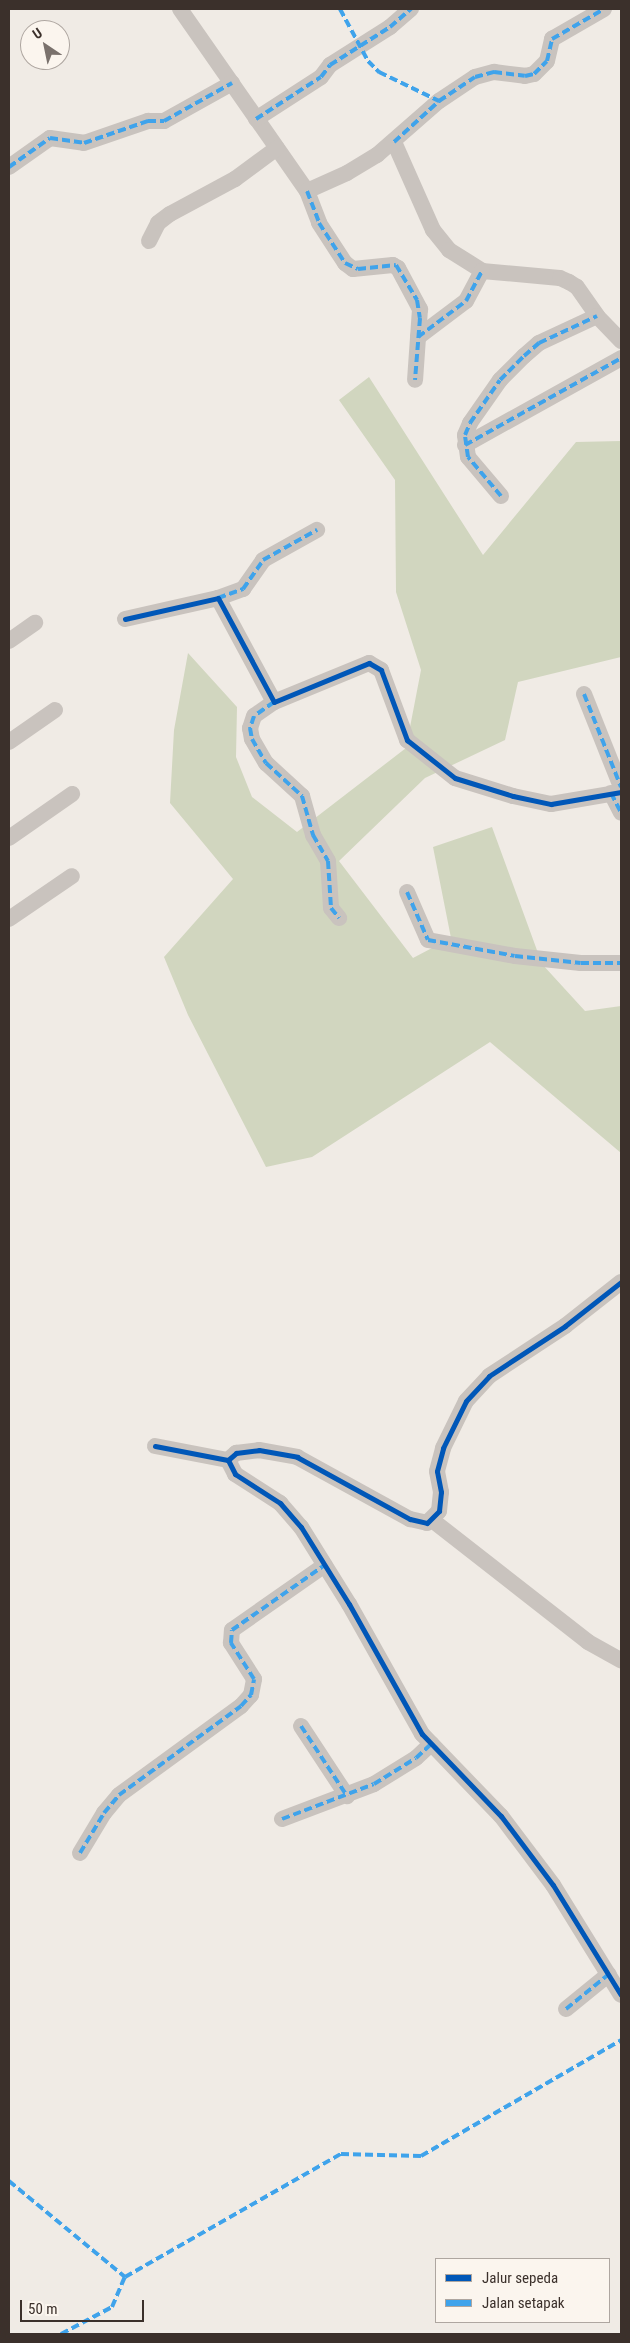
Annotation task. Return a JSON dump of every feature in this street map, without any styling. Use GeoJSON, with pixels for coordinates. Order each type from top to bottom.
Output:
{"type":"FeatureCollection","features":[{"type":"Feature","properties":{"kind":"street"},"geometry":{"type":"LineString","coordinates":[[180,9],[307,191],[319,223],[345,263],[352,269],[393,264],[398,268],[420,309],[415,380]]}},
{"type":"Feature","properties":{"kind":"street"},"geometry":{"type":"LineString","coordinates":[[256,119],[321,77],[330,65],[390,27],[411,9]]}},
{"type":"Feature","properties":{"kind":"street"},"geometry":{"type":"LineString","coordinates":[[307,191],[347,174],[394,142],[439,100],[475,78],[494,72],[525,76],[534,74],[547,62],[552,39],[604,9]]}},
{"type":"Feature","properties":{"kind":"street"},"geometry":{"type":"LineString","coordinates":[[9,167],[50,138],[84,143],[148,121],[164,121],[232,83]]}},
{"type":"Feature","properties":{"kind":"street"},"geometry":{"type":"LineString","coordinates":[[394,142],[438,237],[466,264],[482,271],[560,278],[577,287],[597,316],[621,341]]}},
{"type":"Feature","properties":{"kind":"street"},"geometry":{"type":"LineString","coordinates":[[148,241],[158,223],[170,214],[235,179],[277,148]]}},
{"type":"Feature","properties":{"kind":"street"},"geometry":{"type":"LineString","coordinates":[[418,337],[466,301],[482,271]]}},
{"type":"Feature","properties":{"kind":"street"},"geometry":{"type":"LineString","coordinates":[[501,496],[470,460],[465,445],[470,422],[500,380],[524,356],[539,344],[597,316]]}},
{"type":"Feature","properties":{"kind":"street"},"geometry":{"type":"LineString","coordinates":[[465,445],[621,358]]}},
{"type":"Feature","properties":{"kind":"street"},"geometry":{"type":"LineString","coordinates":[[125,619],[218,598],[243,590],[263,560],[317,530]]}},
{"type":"Feature","properties":{"kind":"street"},"geometry":{"type":"LineString","coordinates":[[218,598],[274,702]]}},
{"type":"Feature","properties":{"kind":"street"},"geometry":{"type":"LineString","coordinates":[[9,641],[35,623]]}},
{"type":"Feature","properties":{"kind":"street"},"geometry":{"type":"LineString","coordinates":[[339,918],[331,908],[329,866],[313,835],[302,796],[266,763],[252,739],[250,728],[254,716],[274,702],[369,663],[381,670],[407,740],[455,778],[514,796],[552,804],[618,791]]}},
{"type":"Feature","properties":{"kind":"street"},"geometry":{"type":"LineString","coordinates":[[584,694],[618,791],[621,813]]}},
{"type":"Feature","properties":{"kind":"street"},"geometry":{"type":"LineString","coordinates":[[9,742],[55,710]]}},
{"type":"Feature","properties":{"kind":"street"},"geometry":{"type":"LineString","coordinates":[[9,838],[72,794]]}},
{"type":"Feature","properties":{"kind":"street"},"geometry":{"type":"LineString","coordinates":[[9,919],[72,876]]}},
{"type":"Feature","properties":{"kind":"street"},"geometry":{"type":"LineString","coordinates":[[407,892],[428,940],[515,956],[581,963],[621,963]]}},
{"type":"Feature","properties":{"kind":"street"},"geometry":{"type":"LineString","coordinates":[[228,1460],[236,1453],[259,1450],[297,1457],[410,1519],[426,1523],[432,1520],[439,1511],[441,1492],[437,1471],[443,1448],[466,1401],[489,1376],[565,1326],[621,1282]]}},
{"type":"Feature","properties":{"kind":"street"},"geometry":{"type":"LineString","coordinates":[[156,1446],[228,1460]]}},
{"type":"Feature","properties":{"kind":"street"},"geometry":{"type":"LineString","coordinates":[[228,1460],[235,1474],[280,1503],[301,1527],[325,1565],[417,1726],[431,1744],[501,1816],[553,1885],[621,1995]]}},
{"type":"Feature","properties":{"kind":"street"},"geometry":{"type":"LineString","coordinates":[[432,1520],[588,1642],[621,1660]]}},
{"type":"Feature","properties":{"kind":"street"},"geometry":{"type":"LineString","coordinates":[[80,1853],[104,1813],[119,1795],[227,1717],[251,1695],[254,1679],[231,1643],[232,1630],[325,1565]]}},
{"type":"Feature","properties":{"kind":"street"},"geometry":{"type":"LineString","coordinates":[[301,1726],[346,1796]]}},
{"type":"Feature","properties":{"kind":"street"},"geometry":{"type":"LineString","coordinates":[[282,1819],[346,1796],[399,1770],[431,1744]]}},
{"type":"Feature","properties":{"kind":"street"},"geometry":{"type":"LineString","coordinates":[[566,2009],[608,1974]]}},
{"type":"Feature","properties":{"kind":"green space"},"geometry":{"type":"Polygon","coordinates":[[[369,377],[483,555],[576,442],[621,441],[621,657],[518,682],[505,740],[425,778],[339,861],[413,958],[451,938],[433,847],[492,827],[542,964],[585,1011],[621,1006],[621,1153],[490,1042],[312,1157],[266,1167],[188,1015],[164,957],[233,879],[170,803],[174,730],[188,653],[237,707],[236,757],[252,797],[297,832],[406,748],[421,670],[396,592],[395,480],[339,400],[369,377]]]}},
{"type":"Feature","properties":{"kind":"marked path"},"geometry":{"type":"LineString","coordinates":[[340,9],[368,61],[379,72],[439,101]]}},
{"type":"Feature","properties":{"kind":"marked path"},"geometry":{"type":"LineString","coordinates":[[256,119],[321,77],[330,65],[390,27],[411,9]]}},
{"type":"Feature","properties":{"kind":"marked path"},"geometry":{"type":"LineString","coordinates":[[394,142],[439,101],[475,77],[494,72],[525,76],[534,74],[547,61],[552,39],[604,9]]}},
{"type":"Feature","properties":{"kind":"marked path"},"geometry":{"type":"LineString","coordinates":[[9,167],[50,138],[84,143],[148,121],[164,121],[232,83]]}},
{"type":"Feature","properties":{"kind":"marked path"},"geometry":{"type":"LineString","coordinates":[[307,191],[319,223],[345,263],[358,269],[396,265],[417,300],[420,318],[415,380]]}},
{"type":"Feature","properties":{"kind":"marked path"},"geometry":{"type":"LineString","coordinates":[[418,337],[466,301],[482,271]]}},
{"type":"Feature","properties":{"kind":"marked path"},"geometry":{"type":"LineString","coordinates":[[501,496],[468,457],[465,435],[470,423],[500,380],[539,343],[597,316]]}},
{"type":"Feature","properties":{"kind":"marked path"},"geometry":{"type":"LineString","coordinates":[[465,445],[621,358]]}},
{"type":"Feature","properties":{"kind":"marked path"},"geometry":{"type":"LineString","coordinates":[[218,598],[243,589],[263,560],[317,530]]}},
{"type":"Feature","properties":{"kind":"marked path"},"geometry":{"type":"LineString","coordinates":[[584,694],[621,787]]}},
{"type":"Feature","properties":{"kind":"marked path"},"geometry":{"type":"LineString","coordinates":[[274,702],[254,716],[250,728],[252,739],[266,763],[302,796],[313,835],[328,861],[331,908],[339,918]]}},
{"type":"Feature","properties":{"kind":"marked path"},"geometry":{"type":"LineString","coordinates":[[611,793],[621,813]]}},
{"type":"Feature","properties":{"kind":"marked path"},"geometry":{"type":"LineString","coordinates":[[407,892],[428,940],[515,956],[581,963],[621,963]]}},
{"type":"Feature","properties":{"kind":"marked path"},"geometry":{"type":"LineString","coordinates":[[80,1853],[104,1813],[119,1795],[241,1706],[251,1695],[254,1679],[231,1643],[232,1630],[325,1565]]}},
{"type":"Feature","properties":{"kind":"marked path"},"geometry":{"type":"LineString","coordinates":[[301,1726],[347,1796]]}},
{"type":"Feature","properties":{"kind":"marked path"},"geometry":{"type":"LineString","coordinates":[[282,1819],[374,1784],[416,1758],[431,1744]]}},
{"type":"Feature","properties":{"kind":"marked path"},"geometry":{"type":"LineString","coordinates":[[566,2009],[609,1974]]}},
{"type":"Feature","properties":{"kind":"marked path"},"geometry":{"type":"LineString","coordinates":[[61,2334],[112,2307],[125,2277],[341,2154],[421,2156],[621,2040]]}},
{"type":"Feature","properties":{"kind":"marked path"},"geometry":{"type":"LineString","coordinates":[[9,2181],[125,2277]]}},
{"type":"Feature","properties":{"kind":"cycle path"},"geometry":{"type":"LineString","coordinates":[[125,619],[218,598],[274,702],[369,663],[381,670],[407,740],[455,778],[513,796],[551,804],[621,792]]}},
{"type":"Feature","properties":{"kind":"cycle path"},"geometry":{"type":"LineString","coordinates":[[228,1460],[236,1453],[259,1450],[297,1457],[410,1519],[427,1523],[439,1511],[441,1492],[437,1471],[443,1448],[466,1401],[489,1376],[565,1326],[621,1282]]}},
{"type":"Feature","properties":{"kind":"cycle path"},"geometry":{"type":"LineString","coordinates":[[155,1446],[228,1460],[235,1474],[280,1503],[301,1527],[349,1604],[422,1734],[501,1816],[553,1885],[621,1995]]}}]}
